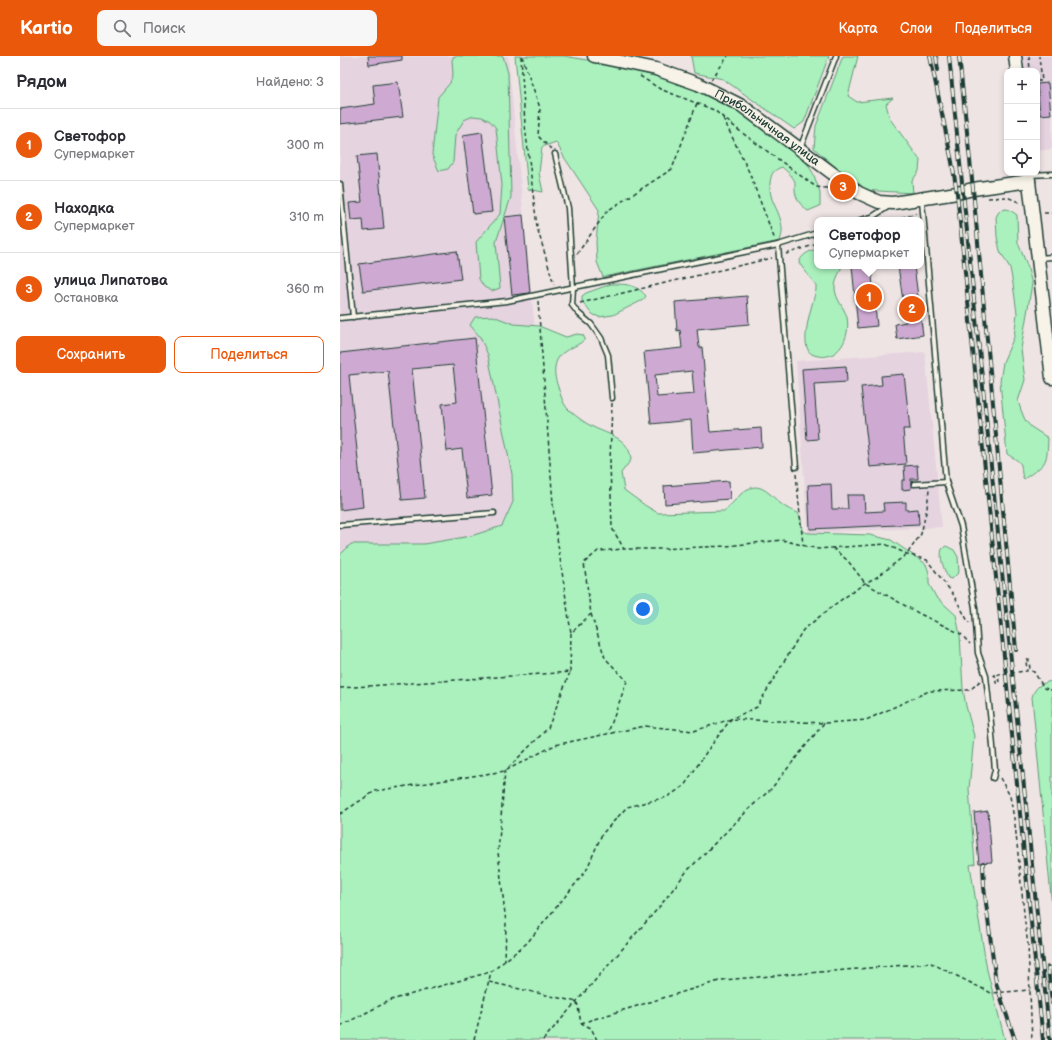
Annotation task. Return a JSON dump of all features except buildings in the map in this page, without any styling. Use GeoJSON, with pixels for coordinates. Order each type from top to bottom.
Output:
{"type":"FeatureCollection","features":[{"type":"Feature","properties":{"kind":"street","name":"Прибольничная улица"},"geometry":{"type":"LineString","coordinates":[[594,56],[656,69],[706,88],[742,106],[857,191],[879,202],[893,203],[957,193],[973,188],[1029,177]]}},
{"type":"Feature","properties":{"kind":"street"},"geometry":{"type":"LineString","coordinates":[[1015,56],[1017,68]]}},
{"type":"Feature","properties":{"kind":"street"},"geometry":{"type":"LineString","coordinates":[[1029,177],[1052,378]]}},
{"type":"Feature","properties":{"kind":"lane"},"geometry":{"type":"LineString","coordinates":[[800,149],[836,56]]}},
{"type":"Feature","properties":{"kind":"lane"},"geometry":{"type":"LineString","coordinates":[[555,154],[568,208],[573,288],[572,305],[578,313],[591,324],[602,338],[608,355],[612,398]]}},
{"type":"Feature","properties":{"kind":"lane"},"geometry":{"type":"LineString","coordinates":[[1029,177],[1052,174]]}},
{"type":"Feature","properties":{"kind":"lane"},"geometry":{"type":"LineString","coordinates":[[340,184],[353,317]]}},
{"type":"Feature","properties":{"kind":"lane"},"geometry":{"type":"LineString","coordinates":[[922,198],[924,217]]}},
{"type":"Feature","properties":{"kind":"lane"},"geometry":{"type":"LineString","coordinates":[[872,217],[893,203]]}},
{"type":"Feature","properties":{"kind":"lane"},"geometry":{"type":"LineString","coordinates":[[924,223],[946,482],[961,526],[975,608],[978,653],[986,676],[995,770],[993,778]]}},
{"type":"Feature","properties":{"kind":"lane"},"geometry":{"type":"LineString","coordinates":[[340,318],[507,301],[537,296],[778,245],[814,234]]}},
{"type":"Feature","properties":{"kind":"lane"},"geometry":{"type":"LineString","coordinates":[[778,245],[796,467]]}},
{"type":"Feature","properties":{"kind":"lane"},"geometry":{"type":"LineString","coordinates":[[1038,258],[1052,257]]}},
{"type":"Feature","properties":{"kind":"lane"},"geometry":{"type":"LineString","coordinates":[[914,484],[946,482]]}},
{"type":"Feature","properties":{"kind":"lane"},"geometry":{"type":"LineString","coordinates":[[340,525],[494,513]]}},
{"type":"Feature","properties":{"kind":"path"},"geometry":{"type":"LineString","coordinates":[[521,56],[540,108],[538,136],[555,154]]}},
{"type":"Feature","properties":{"kind":"path"},"geometry":{"type":"LineString","coordinates":[[521,56],[525,125],[536,227],[556,292]]}},
{"type":"Feature","properties":{"kind":"path"},"geometry":{"type":"LineString","coordinates":[[706,88],[728,56]]}},
{"type":"Feature","properties":{"kind":"path"},"geometry":{"type":"LineString","coordinates":[[1029,56],[1030,68]]}},
{"type":"Feature","properties":{"kind":"path"},"geometry":{"type":"LineString","coordinates":[[1039,56],[1042,81],[1040,81]]}},
{"type":"Feature","properties":{"kind":"path"},"geometry":{"type":"LineString","coordinates":[[635,73],[660,89],[714,110],[741,132],[816,186],[857,191]]}},
{"type":"Feature","properties":{"kind":"path"},"geometry":{"type":"LineString","coordinates":[[571,262],[607,212],[672,169],[697,103]]}},
{"type":"Feature","properties":{"kind":"path"},"geometry":{"type":"LineString","coordinates":[[723,117],[749,172],[778,245]]}},
{"type":"Feature","properties":{"kind":"path"},"geometry":{"type":"LineString","coordinates":[[987,198],[1007,197],[1042,214],[1052,213]]}},
{"type":"Feature","properties":{"kind":"path"},"geometry":{"type":"LineString","coordinates":[[904,217],[923,211]]}},
{"type":"Feature","properties":{"kind":"path"},"geometry":{"type":"LineString","coordinates":[[572,305],[778,256],[814,245]]}},
{"type":"Feature","properties":{"kind":"path"},"geometry":{"type":"LineString","coordinates":[[505,961],[506,923],[498,852],[505,771],[548,728],[570,672],[571,633],[554,517],[537,296]]}},
{"type":"Feature","properties":{"kind":"path"},"geometry":{"type":"LineString","coordinates":[[612,398],[610,462],[612,528],[624,549]]}},
{"type":"Feature","properties":{"kind":"path"},"geometry":{"type":"LineString","coordinates":[[796,467],[803,546]]}},
{"type":"Feature","properties":{"kind":"path"},"geometry":{"type":"LineString","coordinates":[[340,814],[375,791],[505,771],[555,745],[645,726],[694,731],[731,719],[757,708],[803,630],[834,605],[865,583],[878,577],[907,554],[921,534],[927,508],[929,483]]}},
{"type":"Feature","properties":{"kind":"path"},"geometry":{"type":"LineString","coordinates":[[608,733],[627,681],[605,658],[591,614],[584,563],[598,551],[727,546],[782,540],[818,549],[885,544],[907,554],[927,560],[953,594],[977,636]]}},
{"type":"Feature","properties":{"kind":"path"},"geometry":{"type":"LineString","coordinates":[[833,548],[848,561],[865,583],[920,614],[961,634],[978,653]]}},
{"type":"Feature","properties":{"kind":"path"},"geometry":{"type":"LineString","coordinates":[[571,633],[591,614]]}},
{"type":"Feature","properties":{"kind":"path"},"geometry":{"type":"LineString","coordinates":[[731,719],[824,723],[866,720],[928,691],[970,690],[986,676],[995,675],[996,683],[999,683],[998,674],[1027,671],[1026,660],[1029,660],[1030,670],[1034,672],[1044,688],[1052,690]]}},
{"type":"Feature","properties":{"kind":"path"},"geometry":{"type":"LineString","coordinates":[[340,688],[570,672]]}},
{"type":"Feature","properties":{"kind":"path"},"geometry":{"type":"LineString","coordinates":[[340,1026],[391,1000],[491,972],[527,943],[586,871],[602,834],[628,808],[667,797],[684,786],[706,751],[731,719]]}},
{"type":"Feature","properties":{"kind":"path"},"geometry":{"type":"LineString","coordinates":[[543,1040],[660,906],[687,872],[771,789],[824,723]]}},
{"type":"Feature","properties":{"kind":"path"},"geometry":{"type":"LineString","coordinates":[[995,770],[1010,796],[1015,824],[1028,945],[1032,1040]]}},
{"type":"Feature","properties":{"kind":"path"},"geometry":{"type":"LineString","coordinates":[[581,1023],[722,980],[931,963],[991,993],[1030,990]]}},
{"type":"Feature","properties":{"kind":"path"},"geometry":{"type":"LineString","coordinates":[[474,1040],[491,972]]}},
{"type":"Feature","properties":{"kind":"path"},"geometry":{"type":"LineString","coordinates":[[489,982],[577,1002]]}},
{"type":"Feature","properties":{"kind":"path"},"geometry":{"type":"LineString","coordinates":[[577,1002],[581,1023]]}},
{"type":"Feature","properties":{"kind":"path"},"geometry":{"type":"LineString","coordinates":[[581,1023],[591,1028],[596,1040]]}},
{"type":"Feature","properties":{"kind":"shaded area"},"geometry":{"type":"Polygon","coordinates":[[[340,56],[508,56],[568,666],[340,681],[340,56]]]}},
{"type":"Feature","properties":{"kind":"shaded area"},"geometry":{"type":"Polygon","coordinates":[[[1021,56],[1052,56],[1052,149],[1040,151],[1040,68],[1023,68],[1021,56]]]}},
{"type":"Feature","properties":{"kind":"shaded area"},"geometry":{"type":"Polygon","coordinates":[[[925,352],[942,527],[808,533],[796,361],[925,352]]]}},
{"type":"Feature","properties":{"kind":"green space"},"geometry":{"type":"Polygon","coordinates":[[[454,56],[503,56],[508,73],[511,197],[496,242],[500,288],[492,291],[484,287],[479,279],[476,242],[500,214],[502,185],[496,128],[490,121],[482,117],[473,116],[464,120],[455,135],[453,162],[448,169],[439,171],[432,155],[438,97],[450,83],[453,74],[452,60],[454,56]]]}},
{"type":"Feature","properties":{"kind":"green space"},"geometry":{"type":"Polygon","coordinates":[[[515,56],[564,56],[598,62],[691,85],[745,114],[771,135],[803,157],[813,173],[820,192],[820,206],[808,211],[803,207],[796,196],[794,180],[782,167],[773,173],[770,183],[772,200],[782,225],[780,241],[603,277],[597,262],[596,242],[599,210],[564,157],[556,142],[542,147],[539,173],[543,192],[528,189],[515,56]]]}},
{"type":"Feature","properties":{"kind":"green space"},"geometry":{"type":"Polygon","coordinates":[[[691,56],[829,56],[804,122],[794,129],[723,79],[694,73],[691,56]]]}},
{"type":"Feature","properties":{"kind":"green space"},"geometry":{"type":"Polygon","coordinates":[[[843,56],[858,56],[848,96],[857,102],[893,98],[886,104],[890,119],[920,160],[919,171],[912,181],[913,193],[861,190],[814,148],[816,126],[843,56]]]}},
{"type":"Feature","properties":{"kind":"green space"},"geometry":{"type":"Polygon","coordinates":[[[1006,209],[1017,215],[1018,243],[1027,265],[1032,284],[1021,349],[1025,380],[1018,401],[1025,420],[1031,427],[1048,438],[1047,454],[1044,463],[1024,479],[1020,463],[1007,454],[1000,382],[1003,362],[1014,337],[1017,313],[1010,268],[1000,251],[997,237],[996,217],[1001,210],[1006,209]]]}},
{"type":"Feature","properties":{"kind":"green space"},"geometry":{"type":"Polygon","coordinates":[[[814,250],[814,269],[841,269],[836,280],[835,289],[837,297],[847,317],[848,325],[845,340],[841,347],[836,352],[822,357],[814,355],[809,351],[806,345],[807,326],[816,285],[799,263],[806,254],[814,250]]]}},
{"type":"Feature","properties":{"kind":"green space"},"geometry":{"type":"Polygon","coordinates":[[[611,284],[621,284],[634,287],[646,296],[643,300],[613,315],[599,317],[594,315],[582,301],[582,296],[586,293],[611,284]]]}},
{"type":"Feature","properties":{"kind":"green space"},"geometry":{"type":"Polygon","coordinates":[[[493,316],[514,324],[539,326],[566,337],[577,334],[583,335],[585,339],[566,350],[556,363],[555,377],[562,400],[568,409],[581,420],[618,438],[623,442],[630,453],[631,460],[621,473],[624,490],[658,513],[724,511],[749,488],[761,488],[788,509],[798,513],[801,519],[802,531],[808,533],[870,535],[891,540],[926,564],[929,573],[929,584],[936,597],[956,615],[960,635],[963,689],[974,736],[969,789],[975,864],[970,865],[987,970],[1005,1040],[340,1040],[340,555],[351,544],[424,544],[471,536],[502,526],[513,502],[512,474],[488,355],[480,337],[470,325],[475,317],[493,316]]]}},
{"type":"Feature","properties":{"kind":"green space"},"geometry":{"type":"Polygon","coordinates":[[[946,546],[954,550],[958,557],[959,572],[952,579],[948,578],[942,560],[941,552],[946,546]]]}},
{"type":"Feature","properties":{"kind":"green space"},"geometry":{"type":"Polygon","coordinates":[[[1052,681],[1052,907],[1032,697],[1039,686],[1052,681]]]}},
{"type":"Feature","properties":{"kind":"railway"},"geometry":{"type":"LineString","coordinates":[[930,56],[957,193],[1043,1040]]}},
{"type":"Feature","properties":{"kind":"railway"},"geometry":{"type":"LineString","coordinates":[[936,56],[938,70]]}},
{"type":"Feature","properties":{"kind":"railway"},"geometry":{"type":"LineString","coordinates":[[949,56],[1050,1040]]}},
{"type":"Feature","properties":{"kind":"railway"},"geometry":{"type":"LineString","coordinates":[[959,56],[973,189],[1016,650]]}},
{"type":"Feature","properties":{"kind":"railway"},"geometry":{"type":"LineString","coordinates":[[983,863],[984,887],[996,983],[1015,1040]]}},
{"type":"Feature","properties":{"kind":"railway"},"geometry":{"type":"LineString","coordinates":[[1048,967],[1052,1003]]}},
{"type":"Feature","properties":{"kind":"place","name":"улица Липатова"},"geometry":{"type":"Point","coordinates":[843,187]}},
{"type":"Feature","properties":{"kind":"place","name":"Светофор"},"geometry":{"type":"Point","coordinates":[869,297]}},
{"type":"Feature","properties":{"kind":"place","name":"Находка"},"geometry":{"type":"Point","coordinates":[912,309]}}]}
